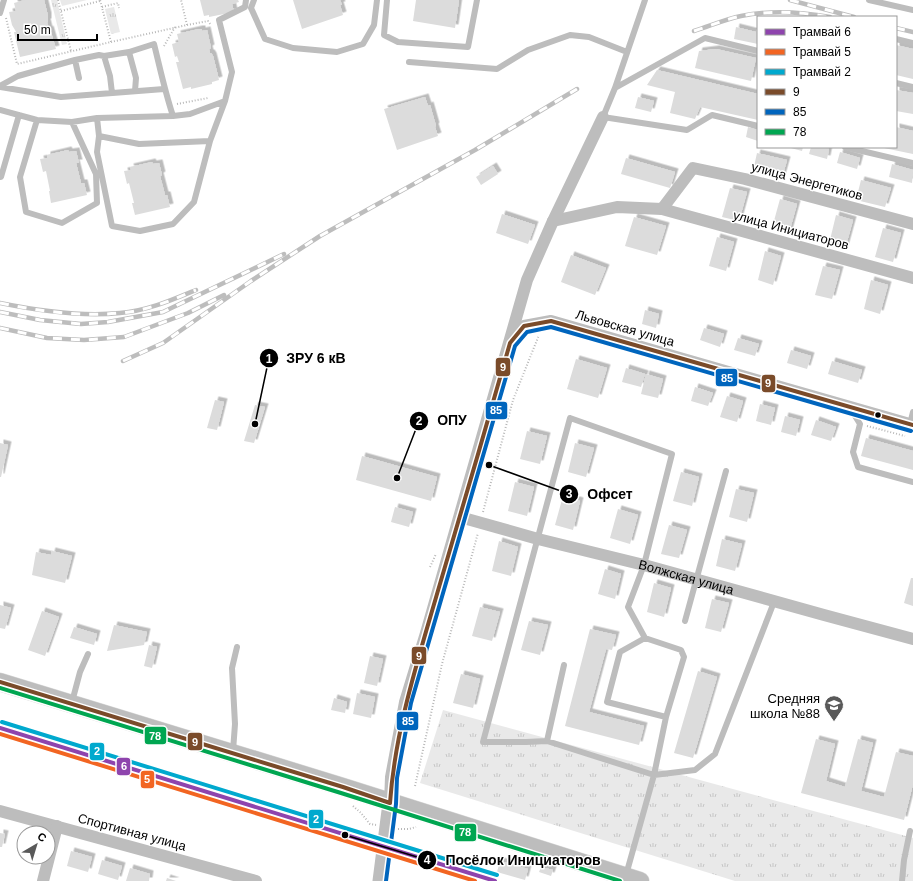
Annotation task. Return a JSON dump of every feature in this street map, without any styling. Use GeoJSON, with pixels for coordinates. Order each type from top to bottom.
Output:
{"type":"FeatureCollection","features":[{"type":"Feature","properties":{"kind":"main road"},"geometry":{"type":"LineString","coordinates":[[0,682],[343,787],[633,879]]}},
{"type":"Feature","properties":{"kind":"street"},"geometry":{"type":"LineString","coordinates":[[510,343],[527,280],[553,221],[603,118]]}},
{"type":"Feature","properties":{"kind":"street","name":"улица Энергетиков"},"geometry":{"type":"LineString","coordinates":[[662,209],[693,168],[745,179],[913,224]]}},
{"type":"Feature","properties":{"kind":"street","name":"улица Инициаторов"},"geometry":{"type":"LineString","coordinates":[[553,221],[617,208],[662,209],[913,278]]}},
{"type":"Feature","properties":{"kind":"street","name":"Львовская улица"},"geometry":{"type":"LineString","coordinates":[[390,803],[391,777],[405,702],[510,343],[524,326],[551,322],[911,424]]}},
{"type":"Feature","properties":{"kind":"street","name":"Волжская улица"},"geometry":{"type":"LineString","coordinates":[[460,517],[538,539],[644,565],[913,639]]}},
{"type":"Feature","properties":{"kind":"street"},"geometry":{"type":"LineString","coordinates":[[380,881],[390,803]]}},
{"type":"Feature","properties":{"kind":"street","name":"Спортивная улица"},"geometry":{"type":"LineString","coordinates":[[0,811],[256,881]]}},
{"type":"Feature","properties":{"kind":"street"},"geometry":{"type":"LineString","coordinates":[[42,881],[57,826]]}},
{"type":"Feature","properties":{"kind":"lane"},"geometry":{"type":"LineString","coordinates":[[97,118],[99,136],[98,152],[112,226],[140,231],[172,224],[194,202],[210,141],[226,101],[232,72],[219,20],[245,8],[246,0]]}},
{"type":"Feature","properties":{"kind":"lane"},"geometry":{"type":"LineString","coordinates":[[254,0],[251,8],[265,39],[293,48],[336,52],[363,44],[374,25],[377,0]]}},
{"type":"Feature","properties":{"kind":"lane"},"geometry":{"type":"LineString","coordinates":[[387,0],[384,35],[398,42],[468,47],[477,0]]}},
{"type":"Feature","properties":{"kind":"lane"},"geometry":{"type":"LineString","coordinates":[[644,0],[615,88],[603,118],[687,130],[712,115],[757,126]]}},
{"type":"Feature","properties":{"kind":"lane"},"geometry":{"type":"LineString","coordinates":[[869,0],[898,5],[913,10]]}},
{"type":"Feature","properties":{"kind":"lane"},"geometry":{"type":"LineString","coordinates":[[0,13],[3,2]]}},
{"type":"Feature","properties":{"kind":"lane"},"geometry":{"type":"LineString","coordinates":[[409,62],[497,69],[528,50],[570,35],[589,37],[627,52]]}},
{"type":"Feature","properties":{"kind":"lane"},"geometry":{"type":"LineString","coordinates":[[615,88],[705,38],[757,51]]}},
{"type":"Feature","properties":{"kind":"lane"},"geometry":{"type":"LineString","coordinates":[[897,39],[913,43]]}},
{"type":"Feature","properties":{"kind":"lane"},"geometry":{"type":"LineString","coordinates":[[0,87],[18,76],[75,60],[99,55],[104,56],[129,52],[154,44],[164,89],[172,116]]}},
{"type":"Feature","properties":{"kind":"lane"},"geometry":{"type":"LineString","coordinates":[[129,52],[136,78],[135,91]]}},
{"type":"Feature","properties":{"kind":"lane"},"geometry":{"type":"LineString","coordinates":[[104,56],[110,76],[112,93]]}},
{"type":"Feature","properties":{"kind":"lane"},"geometry":{"type":"LineString","coordinates":[[75,60],[79,78]]}},
{"type":"Feature","properties":{"kind":"lane"},"geometry":{"type":"LineString","coordinates":[[897,83],[913,87]]}},
{"type":"Feature","properties":{"kind":"lane"},"geometry":{"type":"LineString","coordinates":[[0,87],[61,96],[164,89]]}},
{"type":"Feature","properties":{"kind":"lane"},"geometry":{"type":"LineString","coordinates":[[0,110],[37,120],[72,122],[97,118],[172,116],[190,114],[226,101]]}},
{"type":"Feature","properties":{"kind":"lane"},"geometry":{"type":"LineString","coordinates":[[0,177],[19,115]]}},
{"type":"Feature","properties":{"kind":"lane"},"geometry":{"type":"LineString","coordinates":[[37,120],[20,177],[26,212],[62,223],[97,202],[96,174],[72,122]]}},
{"type":"Feature","properties":{"kind":"lane"},"geometry":{"type":"LineString","coordinates":[[99,136],[139,144],[210,141]]}},
{"type":"Feature","properties":{"kind":"lane"},"geometry":{"type":"LineString","coordinates":[[849,148],[913,163]]}},
{"type":"Feature","properties":{"kind":"lane"},"geometry":{"type":"LineString","coordinates":[[849,406],[860,424],[853,452],[858,467],[913,482]]}},
{"type":"Feature","properties":{"kind":"lane"},"geometry":{"type":"LineString","coordinates":[[911,424],[913,412]]}},
{"type":"Feature","properties":{"kind":"lane"},"geometry":{"type":"LineString","coordinates":[[633,879],[654,775],[666,717],[684,657],[681,650],[645,638],[628,607],[644,565],[672,454],[570,418],[483,742],[547,741],[654,775],[695,770],[715,754],[774,602]]}},
{"type":"Feature","properties":{"kind":"lane"},"geometry":{"type":"LineString","coordinates":[[684,621],[726,471]]}},
{"type":"Feature","properties":{"kind":"lane"},"geometry":{"type":"LineString","coordinates":[[645,638],[620,652],[607,702],[666,717]]}},
{"type":"Feature","properties":{"kind":"lane"},"geometry":{"type":"LineString","coordinates":[[233,754],[235,724],[232,668],[237,648]]}},
{"type":"Feature","properties":{"kind":"lane"},"geometry":{"type":"LineString","coordinates":[[71,704],[80,672],[88,654]]}},
{"type":"Feature","properties":{"kind":"lane"},"geometry":{"type":"LineString","coordinates":[[547,741],[564,665]]}},
{"type":"Feature","properties":{"kind":"lane"},"geometry":{"type":"LineString","coordinates":[[902,881],[904,860],[910,831]]}},
{"type":"Feature","properties":{"kind":"path"},"geometry":{"type":"LineString","coordinates":[[58,0],[71,51]]}},
{"type":"Feature","properties":{"kind":"path"},"geometry":{"type":"LineString","coordinates":[[180,0],[186,25]]}},
{"type":"Feature","properties":{"kind":"path"},"geometry":{"type":"LineString","coordinates":[[61,11],[101,1],[111,42]]}},
{"type":"Feature","properties":{"kind":"path"},"geometry":{"type":"LineString","coordinates":[[3,2],[17,64],[186,25],[208,21],[212,27]]}},
{"type":"Feature","properties":{"kind":"path"},"geometry":{"type":"LineString","coordinates":[[102,7],[118,3],[119,8]]}},
{"type":"Feature","properties":{"kind":"path"},"geometry":{"type":"LineString","coordinates":[[180,104],[208,98]]}},
{"type":"Feature","properties":{"kind":"path"},"geometry":{"type":"LineString","coordinates":[[415,786],[442,664],[513,400],[542,329]]}},
{"type":"Feature","properties":{"kind":"path"},"geometry":{"type":"LineString","coordinates":[[860,424],[908,436]]}},
{"type":"Feature","properties":{"kind":"green space"},"geometry":{"type":"Polygon","coordinates":[[[51,0],[57,0],[67,44],[62,45],[51,0]]]}},
{"type":"Feature","properties":{"kind":"green space"},"geometry":{"type":"Polygon","coordinates":[[[60,0],[87,0],[62,6],[60,0]]]}},
{"type":"Feature","properties":{"kind":"green space"},"geometry":{"type":"Polygon","coordinates":[[[114,7],[120,32],[111,34],[105,9],[114,7]]]}},
{"type":"Feature","properties":{"kind":"green space"},"geometry":{"type":"Polygon","coordinates":[[[443,710],[913,838],[913,881],[735,881],[420,783],[443,710]]]}},
{"type":"Feature","properties":{"kind":"building"},"geometry":{"type":"Polygon","coordinates":[[[25,0],[44,0],[48,16],[47,22],[56,49],[20,57],[14,32],[16,32],[12,25],[9,12],[16,11],[14,3],[25,0]]]}},
{"type":"Feature","properties":{"kind":"building"},"geometry":{"type":"Polygon","coordinates":[[[200,0],[238,0],[239,2],[232,4],[234,12],[209,17],[209,15],[204,16],[200,0]]]}},
{"type":"Feature","properties":{"kind":"building"},"geometry":{"type":"Polygon","coordinates":[[[293,0],[340,0],[343,15],[302,29],[293,0]]]}},
{"type":"Feature","properties":{"kind":"building"},"geometry":{"type":"Polygon","coordinates":[[[416,0],[459,0],[455,28],[413,21],[416,0]]]}},
{"type":"Feature","properties":{"kind":"building"},"geometry":{"type":"Polygon","coordinates":[[[736,27],[756,32],[757,30],[757,44],[734,39],[736,27]]]}},
{"type":"Feature","properties":{"kind":"building"},"geometry":{"type":"Polygon","coordinates":[[[202,29],[202,31],[207,30],[211,48],[209,49],[213,56],[219,80],[212,82],[212,84],[191,89],[191,87],[183,89],[176,62],[179,62],[177,56],[175,57],[172,44],[179,42],[177,34],[202,29]]]}},
{"type":"Feature","properties":{"kind":"building"},"geometry":{"type":"Polygon","coordinates":[[[897,45],[913,49],[913,79],[897,75],[897,45]]]}},
{"type":"Feature","properties":{"kind":"building"},"geometry":{"type":"Polygon","coordinates":[[[716,49],[756,58],[751,81],[695,68],[699,51],[716,49]]]}},
{"type":"Feature","properties":{"kind":"building"},"geometry":{"type":"Polygon","coordinates":[[[657,70],[757,94],[757,120],[700,107],[695,119],[670,113],[675,92],[647,85],[657,70]]]}},
{"type":"Feature","properties":{"kind":"building"},"geometry":{"type":"Polygon","coordinates":[[[897,90],[913,93],[913,114],[897,111],[897,90]]]}},
{"type":"Feature","properties":{"kind":"building"},"geometry":{"type":"Polygon","coordinates":[[[425,97],[428,106],[430,105],[438,136],[397,150],[384,109],[425,97]]]}},
{"type":"Feature","properties":{"kind":"building"},"geometry":{"type":"Polygon","coordinates":[[[638,97],[654,101],[651,112],[635,108],[638,97]]]}},
{"type":"Feature","properties":{"kind":"building"},"geometry":{"type":"Polygon","coordinates":[[[748,127],[757,130],[757,141],[746,137],[748,127]]]}},
{"type":"Feature","properties":{"kind":"building"},"geometry":{"type":"Polygon","coordinates":[[[897,127],[913,131],[913,154],[884,148],[897,148],[897,127]]]}},
{"type":"Feature","properties":{"kind":"building"},"geometry":{"type":"Polygon","coordinates":[[[791,148],[803,148],[802,151],[791,148]]]}},
{"type":"Feature","properties":{"kind":"building"},"geometry":{"type":"Polygon","coordinates":[[[811,148],[829,149],[827,159],[809,154],[811,148]]]}},
{"type":"Feature","properties":{"kind":"building"},"geometry":{"type":"Polygon","coordinates":[[[68,150],[69,152],[76,151],[79,163],[76,163],[81,183],[84,183],[87,195],[51,203],[46,171],[43,172],[40,159],[47,158],[47,155],[68,150]]]}},
{"type":"Feature","properties":{"kind":"building"},"geometry":{"type":"Polygon","coordinates":[[[840,152],[860,158],[857,169],[837,163],[840,152]]]}},
{"type":"Feature","properties":{"kind":"building"},"geometry":{"type":"Polygon","coordinates":[[[757,153],[787,160],[782,178],[753,171],[757,153]]]}},
{"type":"Feature","properties":{"kind":"building"},"geometry":{"type":"Polygon","coordinates":[[[626,158],[675,172],[670,188],[621,174],[626,158]]]}},
{"type":"Feature","properties":{"kind":"building"},"geometry":{"type":"Polygon","coordinates":[[[152,162],[153,164],[159,163],[162,175],[160,176],[170,207],[135,215],[132,203],[134,203],[129,183],[127,184],[124,171],[131,170],[130,167],[152,162]]]}},
{"type":"Feature","properties":{"kind":"building"},"geometry":{"type":"Polygon","coordinates":[[[892,164],[913,170],[912,183],[889,177],[892,164]]]}},
{"type":"Feature","properties":{"kind":"building"},"geometry":{"type":"Polygon","coordinates":[[[493,166],[498,174],[481,185],[476,177],[493,166]]]}},
{"type":"Feature","properties":{"kind":"building"},"geometry":{"type":"Polygon","coordinates":[[[861,180],[891,188],[885,207],[856,200],[861,180]]]}},
{"type":"Feature","properties":{"kind":"building"},"geometry":{"type":"Polygon","coordinates":[[[730,188],[747,192],[739,221],[722,217],[730,188]]]}},
{"type":"Feature","properties":{"kind":"building"},"geometry":{"type":"Polygon","coordinates":[[[780,199],[797,204],[789,233],[772,228],[780,199]]]}},
{"type":"Feature","properties":{"kind":"building"},"geometry":{"type":"Polygon","coordinates":[[[502,214],[535,225],[528,244],[496,233],[502,214]]]}},
{"type":"Feature","properties":{"kind":"building"},"geometry":{"type":"Polygon","coordinates":[[[836,215],[853,220],[845,249],[829,244],[836,215]]]}},
{"type":"Feature","properties":{"kind":"building"},"geometry":{"type":"Polygon","coordinates":[[[634,217],[666,226],[657,255],[625,246],[634,217]]]}},
{"type":"Feature","properties":{"kind":"building"},"geometry":{"type":"Polygon","coordinates":[[[883,228],[901,233],[893,262],[875,257],[883,228]]]}},
{"type":"Feature","properties":{"kind":"building"},"geometry":{"type":"Polygon","coordinates":[[[717,237],[734,242],[726,271],[709,266],[717,237]]]}},
{"type":"Feature","properties":{"kind":"building"},"geometry":{"type":"Polygon","coordinates":[[[765,251],[781,256],[773,285],[758,280],[765,251]]]}},
{"type":"Feature","properties":{"kind":"building"},"geometry":{"type":"Polygon","coordinates":[[[571,255],[606,268],[595,295],[561,282],[571,255]]]}},
{"type":"Feature","properties":{"kind":"building"},"geometry":{"type":"Polygon","coordinates":[[[823,266],[840,270],[832,299],[815,295],[823,266]]]}},
{"type":"Feature","properties":{"kind":"building"},"geometry":{"type":"Polygon","coordinates":[[[871,280],[888,285],[880,314],[864,309],[871,280]]]}},
{"type":"Feature","properties":{"kind":"building"},"geometry":{"type":"Polygon","coordinates":[[[645,310],[659,314],[656,328],[642,324],[645,310]]]}},
{"type":"Feature","properties":{"kind":"building"},"geometry":{"type":"Polygon","coordinates":[[[704,328],[724,334],[720,347],[700,340],[704,328]]]}},
{"type":"Feature","properties":{"kind":"building"},"geometry":{"type":"Polygon","coordinates":[[[738,338],[759,344],[755,356],[734,350],[738,338]]]}},
{"type":"Feature","properties":{"kind":"building"},"geometry":{"type":"Polygon","coordinates":[[[791,350],[811,356],[807,369],[787,363],[791,350]]]}},
{"type":"Feature","properties":{"kind":"building"},"geometry":{"type":"Polygon","coordinates":[[[576,359],[607,368],[598,398],[567,389],[576,359]]]}},
{"type":"Feature","properties":{"kind":"building"},"geometry":{"type":"Polygon","coordinates":[[[832,361],[862,370],[858,383],[828,374],[832,361]]]}},
{"type":"Feature","properties":{"kind":"building"},"geometry":{"type":"Polygon","coordinates":[[[626,368],[645,374],[641,387],[622,382],[626,368]]]}},
{"type":"Feature","properties":{"kind":"building"},"geometry":{"type":"Polygon","coordinates":[[[646,374],[663,379],[658,398],[641,394],[646,374]]]}},
{"type":"Feature","properties":{"kind":"building"},"geometry":{"type":"Polygon","coordinates":[[[695,387],[713,393],[708,406],[691,401],[695,387]]]}},
{"type":"Feature","properties":{"kind":"building"},"geometry":{"type":"Polygon","coordinates":[[[727,396],[743,401],[737,422],[720,417],[727,396]]]}},
{"type":"Feature","properties":{"kind":"building"},"geometry":{"type":"Polygon","coordinates":[[[215,400],[224,402],[217,430],[207,428],[215,400]]]}},
{"type":"Feature","properties":{"kind":"building"},"geometry":{"type":"Polygon","coordinates":[[[760,404],[775,408],[771,425],[756,421],[760,404]]]}},
{"type":"Feature","properties":{"kind":"building"},"geometry":{"type":"Polygon","coordinates":[[[255,405],[265,407],[254,443],[244,441],[255,405]]]}},
{"type":"Feature","properties":{"kind":"building"},"geometry":{"type":"Polygon","coordinates":[[[785,416],[800,420],[796,436],[781,432],[785,416]]]}},
{"type":"Feature","properties":{"kind":"building"},"geometry":{"type":"Polygon","coordinates":[[[816,420],[836,427],[831,441],[811,435],[816,420]]]}},
{"type":"Feature","properties":{"kind":"building"},"geometry":{"type":"Polygon","coordinates":[[[527,431],[547,436],[540,464],[520,459],[527,431]]]}},
{"type":"Feature","properties":{"kind":"building"},"geometry":{"type":"Polygon","coordinates":[[[866,438],[913,451],[913,470],[861,456],[866,438]]]}},
{"type":"Feature","properties":{"kind":"building"},"geometry":{"type":"Polygon","coordinates":[[[0,443],[8,445],[1,477],[0,477],[0,443]]]}},
{"type":"Feature","properties":{"kind":"building"},"geometry":{"type":"Polygon","coordinates":[[[575,443],[594,448],[586,477],[568,472],[575,443]]]}},
{"type":"Feature","properties":{"kind":"building"},"geometry":{"type":"Polygon","coordinates":[[[362,456],[437,477],[431,501],[356,480],[362,456]]]}},
{"type":"Feature","properties":{"kind":"building"},"geometry":{"type":"Polygon","coordinates":[[[681,472],[699,477],[692,506],[673,501],[681,472]]]}},
{"type":"Feature","properties":{"kind":"building"},"geometry":{"type":"Polygon","coordinates":[[[515,482],[534,487],[527,516],[508,511],[515,482]]]}},
{"type":"Feature","properties":{"kind":"building"},"geometry":{"type":"Polygon","coordinates":[[[736,489],[754,493],[747,522],[729,517],[736,489]]]}},
{"type":"Feature","properties":{"kind":"building"},"geometry":{"type":"Polygon","coordinates":[[[563,496],[580,501],[573,530],[555,525],[563,496]]]}},
{"type":"Feature","properties":{"kind":"building"},"geometry":{"type":"Polygon","coordinates":[[[395,507],[413,512],[409,527],[391,522],[395,507]]]}},
{"type":"Feature","properties":{"kind":"building"},"geometry":{"type":"Polygon","coordinates":[[[618,509],[638,515],[630,544],[610,538],[618,509]]]}},
{"type":"Feature","properties":{"kind":"building"},"geometry":{"type":"Polygon","coordinates":[[[669,525],[687,530],[679,558],[661,554],[669,525]]]}},
{"type":"Feature","properties":{"kind":"building"},"geometry":{"type":"Polygon","coordinates":[[[722,539],[742,544],[735,571],[716,566],[722,539]]]}},
{"type":"Feature","properties":{"kind":"building"},"geometry":{"type":"Polygon","coordinates":[[[499,541],[518,547],[511,576],[492,571],[499,541]]]}},
{"type":"Feature","properties":{"kind":"building"},"geometry":{"type":"Polygon","coordinates":[[[52,551],[72,556],[65,583],[32,575],[36,552],[51,555],[52,551]]]}},
{"type":"Feature","properties":{"kind":"building"},"geometry":{"type":"Polygon","coordinates":[[[605,569],[621,574],[615,599],[598,594],[605,569]]]}},
{"type":"Feature","properties":{"kind":"building"},"geometry":{"type":"Polygon","coordinates":[[[911,578],[913,578],[913,606],[904,603],[911,578]]]}},
{"type":"Feature","properties":{"kind":"building"},"geometry":{"type":"Polygon","coordinates":[[[654,583],[671,588],[664,617],[647,612],[654,583]]]}},
{"type":"Feature","properties":{"kind":"building"},"geometry":{"type":"Polygon","coordinates":[[[712,599],[729,603],[721,632],[705,628],[712,599]]]}},
{"type":"Feature","properties":{"kind":"building"},"geometry":{"type":"Polygon","coordinates":[[[0,605],[11,608],[5,629],[0,628],[0,605]]]}},
{"type":"Feature","properties":{"kind":"building"},"geometry":{"type":"Polygon","coordinates":[[[480,607],[500,612],[492,641],[472,636],[480,607]]]}},
{"type":"Feature","properties":{"kind":"building"},"geometry":{"type":"Polygon","coordinates":[[[42,611],[59,617],[45,656],[28,650],[42,611]]]}},
{"type":"Feature","properties":{"kind":"building"},"geometry":{"type":"Polygon","coordinates":[[[529,621],[548,625],[540,655],[521,650],[529,621]]]}},
{"type":"Feature","properties":{"kind":"building"},"geometry":{"type":"Polygon","coordinates":[[[114,625],[147,632],[144,645],[107,651],[114,625]]]}},
{"type":"Feature","properties":{"kind":"building"},"geometry":{"type":"Polygon","coordinates":[[[74,627],[97,634],[94,645],[70,638],[74,627]]]}},
{"type":"Feature","properties":{"kind":"building"},"geometry":{"type":"Polygon","coordinates":[[[590,629],[616,635],[612,650],[606,649],[589,712],[644,726],[639,745],[565,726],[590,629]]]}},
{"type":"Feature","properties":{"kind":"building"},"geometry":{"type":"Polygon","coordinates":[[[149,645],[157,647],[152,668],[144,666],[149,645]]]}},
{"type":"Feature","properties":{"kind":"building"},"geometry":{"type":"Polygon","coordinates":[[[370,656],[383,659],[377,686],[364,683],[370,656]]]}},
{"type":"Feature","properties":{"kind":"building"},"geometry":{"type":"Polygon","coordinates":[[[698,671],[717,677],[693,758],[674,753],[698,671]]]}},
{"type":"Feature","properties":{"kind":"building"},"geometry":{"type":"Polygon","coordinates":[[[461,674],[480,679],[473,708],[453,703],[461,674]]]}},
{"type":"Feature","properties":{"kind":"building"},"geometry":{"type":"Polygon","coordinates":[[[357,693],[375,697],[371,718],[353,714],[357,693]]]}},
{"type":"Feature","properties":{"kind":"building"},"geometry":{"type":"Polygon","coordinates":[[[334,698],[347,702],[345,713],[331,710],[334,698]]]}},
{"type":"Feature","properties":{"kind":"building"},"geometry":{"type":"Polygon","coordinates":[[[816,739],[835,744],[826,781],[845,787],[858,739],[873,743],[861,791],[884,797],[896,752],[913,756],[913,784],[904,820],[801,793],[816,739]]]}},
{"type":"Feature","properties":{"kind":"building"},"geometry":{"type":"Polygon","coordinates":[[[0,833],[5,834],[2,847],[0,847],[0,833]]]}},
{"type":"Feature","properties":{"kind":"building"},"geometry":{"type":"Polygon","coordinates":[[[71,851],[92,857],[88,872],[67,866],[71,851]]]}},
{"type":"Feature","properties":{"kind":"building"},"geometry":{"type":"Polygon","coordinates":[[[102,860],[122,866],[118,880],[98,874],[102,860]]]}},
{"type":"Feature","properties":{"kind":"building"},"geometry":{"type":"Polygon","coordinates":[[[500,861],[528,869],[525,880],[497,872],[500,861]]]}},
{"type":"Feature","properties":{"kind":"building"},"geometry":{"type":"Polygon","coordinates":[[[541,867],[553,870],[551,876],[539,872],[541,867]]]}},
{"type":"Feature","properties":{"kind":"building"},"geometry":{"type":"Polygon","coordinates":[[[130,868],[150,874],[149,881],[126,881],[130,868]]]}},
{"type":"Feature","properties":{"kind":"building"},"geometry":{"type":"Polygon","coordinates":[[[167,878],[176,881],[166,881],[167,878]]]}},
{"type":"Feature","properties":{"kind":"railway"},"geometry":{"type":"LineString","coordinates":[[790,0],[850,16]]}},
{"type":"Feature","properties":{"kind":"railway"},"geometry":{"type":"LineString","coordinates":[[694,31],[735,17],[752,14],[775,12],[823,16]]}},
{"type":"Feature","properties":{"kind":"railway"},"geometry":{"type":"LineString","coordinates":[[897,28],[913,32]]}},
{"type":"Feature","properties":{"kind":"railway"},"geometry":{"type":"LineString","coordinates":[[123,361],[163,343],[251,281],[320,236],[475,150],[577,89]]}},
{"type":"Feature","properties":{"kind":"railway"},"geometry":{"type":"LineString","coordinates":[[0,312],[40,320],[81,324],[108,322],[163,312],[284,254]]}},
{"type":"Feature","properties":{"kind":"railway"},"geometry":{"type":"LineString","coordinates":[[0,303],[75,314],[105,314],[140,310],[169,301],[196,290]]}},
{"type":"Feature","properties":{"kind":"railway"},"geometry":{"type":"LineString","coordinates":[[0,328],[47,338],[84,340],[124,337],[188,313],[224,295]]}},
{"type":"Feature","properties":{"kind":"tram line","name":"2"},"geometry":{"type":"LineString","coordinates":[[2,722],[497,875]]}},
{"type":"Feature","properties":{"kind":"tram line","name":"6"},"geometry":{"type":"LineString","coordinates":[[0,728],[495,881]]}},
{"type":"Feature","properties":{"kind":"tram line","name":"5"},"geometry":{"type":"LineString","coordinates":[[0,734],[475,881]]}},
{"type":"Feature","properties":{"kind":"transit line","name":"9"},"geometry":{"type":"LineString","coordinates":[[390,803],[402,723],[415,671],[510,343],[524,326],[551,321],[913,425]]}},
{"type":"Feature","properties":{"kind":"transit line","name":"85"},"geometry":{"type":"LineString","coordinates":[[386,881],[396,804],[397,778],[411,703],[515,346],[527,332],[551,327],[911,431]]}},
{"type":"Feature","properties":{"kind":"transit line","name":"9"},"geometry":{"type":"LineString","coordinates":[[0,682],[343,787],[390,803]]}},
{"type":"Feature","properties":{"kind":"transit line","name":"78"},"geometry":{"type":"LineString","coordinates":[[0,688],[620,881]]}},
{"type":"Feature","properties":{"kind":"place","name":"ЗРУ 6 кВ"},"geometry":{"type":"Point","coordinates":[255,424]}},
{"type":"Feature","properties":{"kind":"place","name":"Офсет"},"geometry":{"type":"Point","coordinates":[489,465]}},
{"type":"Feature","properties":{"kind":"place","name":"ОПУ"},"geometry":{"type":"Point","coordinates":[397,478]}},
{"type":"Feature","properties":{"kind":"place","name":"Средняя школа №88"},"geometry":{"type":"Point","coordinates":[834,722]}},
{"type":"Feature","properties":{"kind":"place","name":"Посёлок Инициаторов"},"geometry":{"type":"Point","coordinates":[345,835]}}]}
